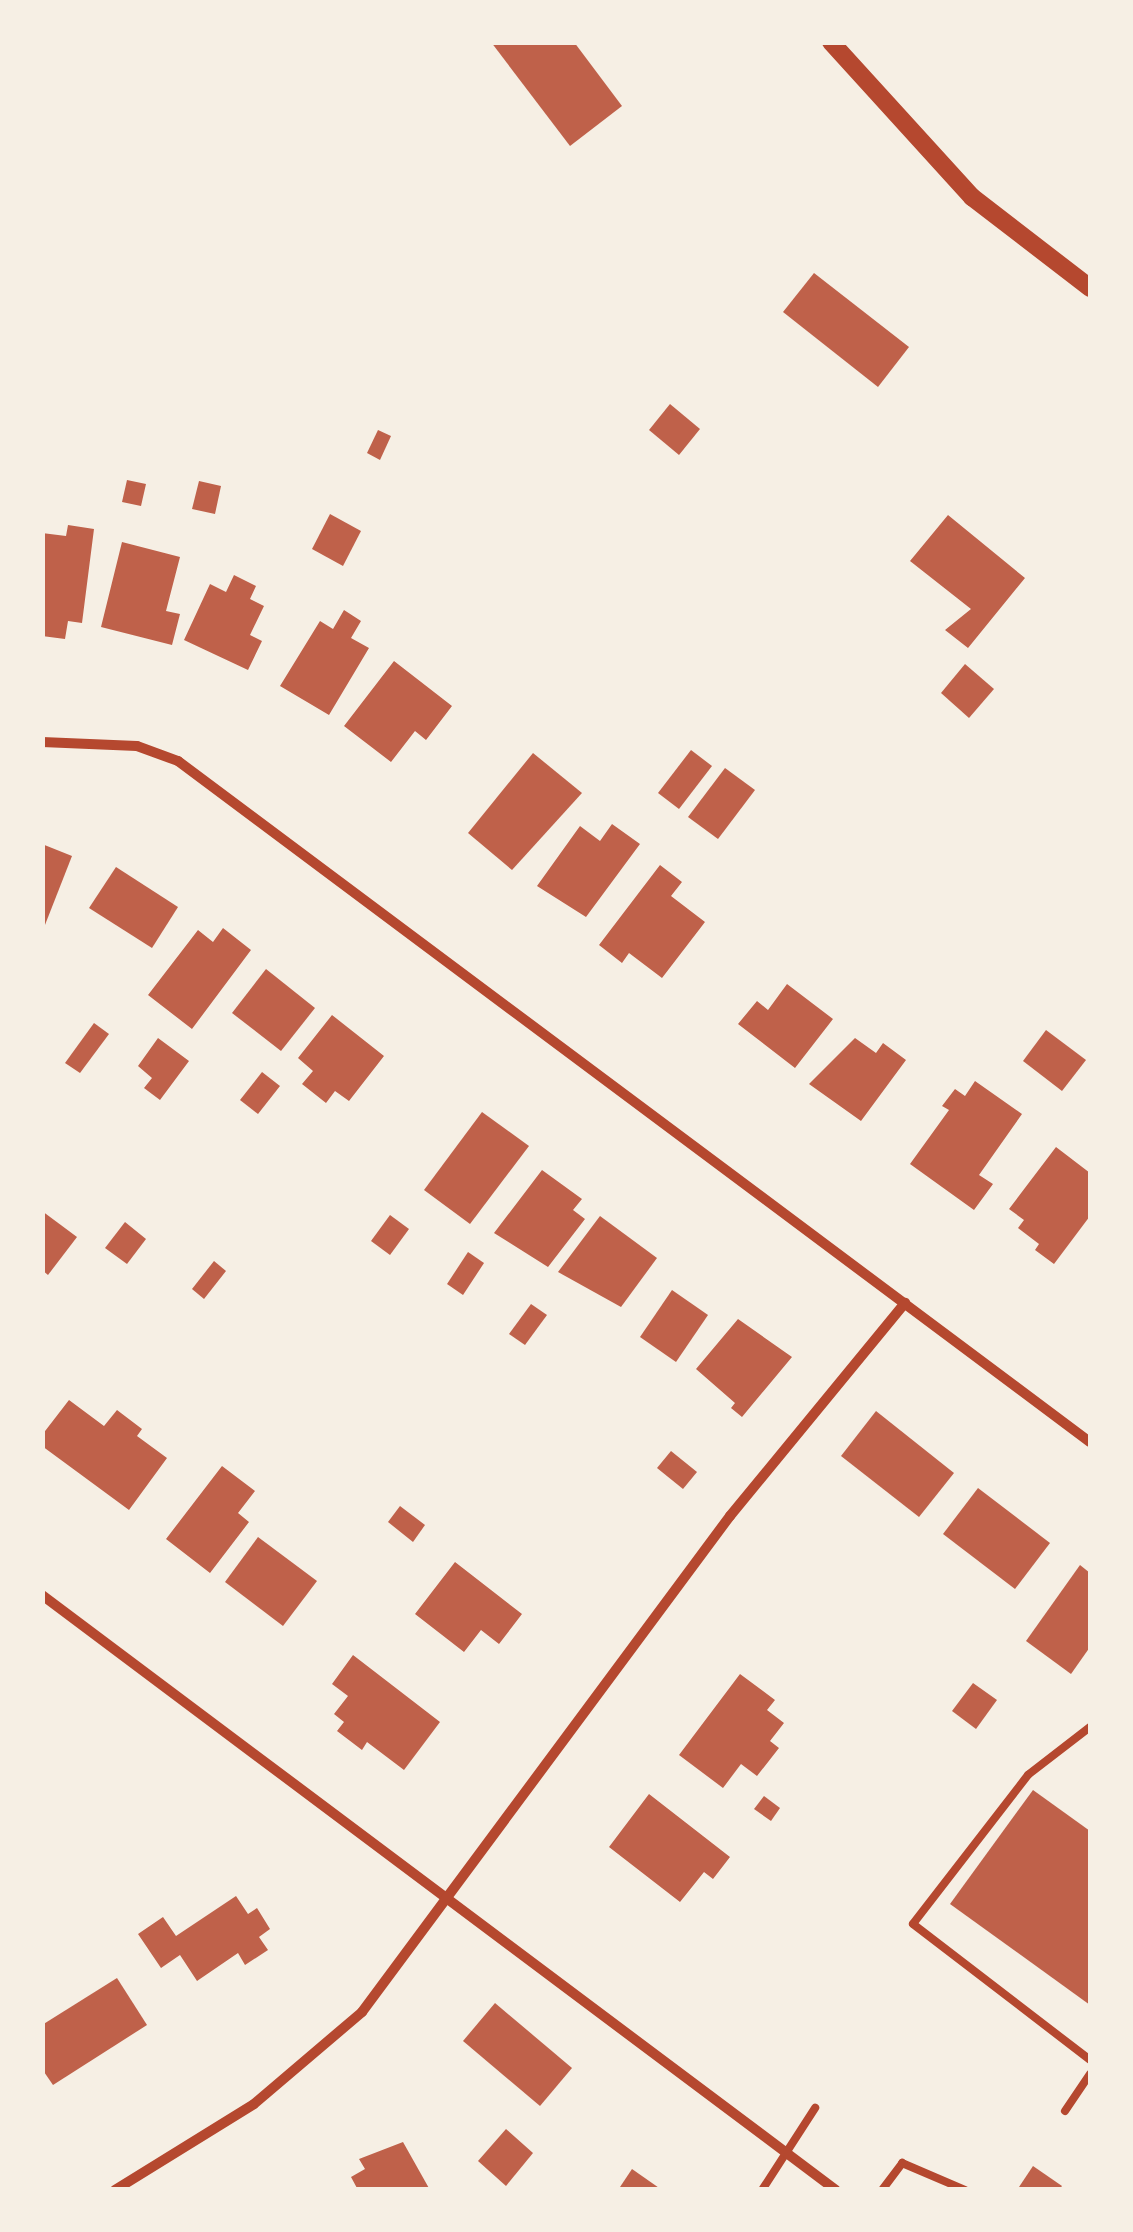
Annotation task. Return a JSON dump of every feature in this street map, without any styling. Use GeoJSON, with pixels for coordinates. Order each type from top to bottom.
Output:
{"type":"FeatureCollection","features":[{"type":"Feature","properties":{"kind":"street"},"geometry":{"type":"LineString","coordinates":[[831,42],[972,197],[1090,288]]}},
{"type":"Feature","properties":{"kind":"street"},"geometry":{"type":"LineString","coordinates":[[42,742],[137,746],[178,761],[1090,1442]]}},
{"type":"Feature","properties":{"kind":"street"},"geometry":{"type":"LineString","coordinates":[[116,2190],[254,2104],[362,2012],[730,1516],[905,1303]]}},
{"type":"Feature","properties":{"kind":"street"},"geometry":{"type":"LineString","coordinates":[[42,1594],[836,2190]]}},
{"type":"Feature","properties":{"kind":"lane"},"geometry":{"type":"LineString","coordinates":[[1090,1727],[1028,1775],[913,1924],[1090,2060]]}},
{"type":"Feature","properties":{"kind":"lane"},"geometry":{"type":"LineString","coordinates":[[1065,2111],[1090,2074]]}},
{"type":"Feature","properties":{"kind":"lane"},"geometry":{"type":"LineString","coordinates":[[762,2190],[815,2108]]}},
{"type":"Feature","properties":{"kind":"lane"},"geometry":{"type":"LineString","coordinates":[[882,2190],[902,2163],[965,2190]]}},
{"type":"Feature","properties":{"kind":"building"},"geometry":{"type":"Polygon","coordinates":[[[491,42],[574,42],[622,106],[570,146],[491,42]]]}},
{"type":"Feature","properties":{"kind":"building"},"geometry":{"type":"Polygon","coordinates":[[[814,273],[909,347],[878,387],[783,312],[814,273]]]}},
{"type":"Feature","properties":{"kind":"building"},"geometry":{"type":"Polygon","coordinates":[[[670,404],[700,429],[679,455],[649,430],[670,404]]]}},
{"type":"Feature","properties":{"kind":"building"},"geometry":{"type":"Polygon","coordinates":[[[378,430],[391,436],[380,460],[367,453],[378,430]]]}},
{"type":"Feature","properties":{"kind":"building"},"geometry":{"type":"Polygon","coordinates":[[[127,480],[146,484],[141,506],[122,502],[127,480]]]}},
{"type":"Feature","properties":{"kind":"building"},"geometry":{"type":"Polygon","coordinates":[[[199,481],[221,486],[215,514],[192,509],[199,481]]]}},
{"type":"Feature","properties":{"kind":"building"},"geometry":{"type":"Polygon","coordinates":[[[330,514],[361,531],[343,566],[312,549],[330,514]]]}},
{"type":"Feature","properties":{"kind":"building"},"geometry":{"type":"Polygon","coordinates":[[[948,515],[1025,578],[968,648],[945,630],[971,609],[910,561],[948,515]]]}},
{"type":"Feature","properties":{"kind":"building"},"geometry":{"type":"Polygon","coordinates":[[[68,525],[94,529],[82,623],[68,621],[65,639],[42,636],[42,533],[66,536],[68,525]]]}},
{"type":"Feature","properties":{"kind":"building"},"geometry":{"type":"Polygon","coordinates":[[[122,542],[180,557],[166,611],[180,614],[172,645],[101,627],[122,542]]]}},
{"type":"Feature","properties":{"kind":"building"},"geometry":{"type":"Polygon","coordinates":[[[234,575],[256,586],[250,599],[264,606],[250,635],[262,641],[248,670],[184,640],[210,584],[226,592],[234,575]]]}},
{"type":"Feature","properties":{"kind":"building"},"geometry":{"type":"Polygon","coordinates":[[[344,610],[361,621],[351,638],[369,648],[329,715],[280,686],[320,621],[333,629],[344,610]]]}},
{"type":"Feature","properties":{"kind":"building"},"geometry":{"type":"Polygon","coordinates":[[[394,661],[452,706],[426,740],[415,731],[391,762],[344,726],[394,661]]]}},
{"type":"Feature","properties":{"kind":"building"},"geometry":{"type":"Polygon","coordinates":[[[965,664],[994,689],[969,718],[941,693],[965,664]]]}},
{"type":"Feature","properties":{"kind":"building"},"geometry":{"type":"Polygon","coordinates":[[[691,750],[712,766],[679,809],[658,793],[691,750]]]}},
{"type":"Feature","properties":{"kind":"building"},"geometry":{"type":"Polygon","coordinates":[[[533,753],[582,793],[512,870],[468,833],[533,753]]]}},
{"type":"Feature","properties":{"kind":"building"},"geometry":{"type":"Polygon","coordinates":[[[725,768],[755,790],[718,839],[688,817],[725,768]]]}},
{"type":"Feature","properties":{"kind":"building"},"geometry":{"type":"Polygon","coordinates":[[[612,824],[640,844],[586,917],[537,886],[580,826],[600,841],[612,824]]]}},
{"type":"Feature","properties":{"kind":"building"},"geometry":{"type":"Polygon","coordinates":[[[42,844],[72,856],[43,930],[42,930],[42,844]]]}},
{"type":"Feature","properties":{"kind":"building"},"geometry":{"type":"Polygon","coordinates":[[[660,865],[682,882],[671,896],[705,922],[662,978],[629,953],[622,963],[599,945],[660,865]]]}},
{"type":"Feature","properties":{"kind":"building"},"geometry":{"type":"Polygon","coordinates":[[[116,867],[178,907],[152,948],[89,908],[116,867]]]}},
{"type":"Feature","properties":{"kind":"building"},"geometry":{"type":"Polygon","coordinates":[[[223,928],[251,950],[192,1029],[148,995],[198,930],[213,942],[223,928]]]}},
{"type":"Feature","properties":{"kind":"building"},"geometry":{"type":"Polygon","coordinates":[[[266,969],[315,1008],[281,1051],[232,1013],[266,969]]]}},
{"type":"Feature","properties":{"kind":"building"},"geometry":{"type":"Polygon","coordinates":[[[787,984],[833,1019],[795,1068],[738,1024],[757,1001],[768,1010],[787,984]]]}},
{"type":"Feature","properties":{"kind":"building"},"geometry":{"type":"Polygon","coordinates":[[[332,1015],[384,1056],[349,1101],[335,1091],[326,1103],[302,1084],[313,1071],[298,1058],[332,1015]]]}},
{"type":"Feature","properties":{"kind":"building"},"geometry":{"type":"Polygon","coordinates":[[[94,1023],[109,1034],[80,1073],[65,1063],[94,1023]]]}},
{"type":"Feature","properties":{"kind":"building"},"geometry":{"type":"Polygon","coordinates":[[[1046,1030],[1086,1060],[1062,1091],[1023,1061],[1046,1030]]]}},
{"type":"Feature","properties":{"kind":"building"},"geometry":{"type":"Polygon","coordinates":[[[158,1038],[189,1061],[160,1100],[144,1088],[152,1078],[138,1066],[158,1038]]]}},
{"type":"Feature","properties":{"kind":"building"},"geometry":{"type":"Polygon","coordinates":[[[855,1038],[876,1053],[883,1043],[906,1060],[861,1121],[809,1084],[855,1038]]]}},
{"type":"Feature","properties":{"kind":"building"},"geometry":{"type":"Polygon","coordinates":[[[262,1072],[280,1086],[258,1114],[240,1100],[262,1072]]]}},
{"type":"Feature","properties":{"kind":"building"},"geometry":{"type":"Polygon","coordinates":[[[975,1081],[1022,1114],[979,1175],[993,1184],[974,1210],[910,1164],[949,1110],[942,1106],[955,1089],[965,1096],[975,1081]]]}},
{"type":"Feature","properties":{"kind":"building"},"geometry":{"type":"Polygon","coordinates":[[[482,1112],[529,1146],[470,1224],[424,1190],[482,1112]]]}},
{"type":"Feature","properties":{"kind":"building"},"geometry":{"type":"Polygon","coordinates":[[[1056,1147],[1090,1173],[1090,1216],[1054,1264],[1035,1250],[1039,1244],[1018,1228],[1024,1220],[1009,1209],[1056,1147]]]}},
{"type":"Feature","properties":{"kind":"building"},"geometry":{"type":"Polygon","coordinates":[[[542,1170],[582,1199],[573,1210],[585,1219],[548,1267],[494,1233],[542,1170]]]}},
{"type":"Feature","properties":{"kind":"building"},"geometry":{"type":"Polygon","coordinates":[[[42,1211],[77,1237],[48,1275],[42,1270],[42,1211]]]}},
{"type":"Feature","properties":{"kind":"building"},"geometry":{"type":"Polygon","coordinates":[[[390,1215],[409,1229],[390,1255],[371,1241],[390,1215]]]}},
{"type":"Feature","properties":{"kind":"building"},"geometry":{"type":"Polygon","coordinates":[[[600,1216],[657,1258],[621,1307],[558,1272],[600,1216]]]}},
{"type":"Feature","properties":{"kind":"building"},"geometry":{"type":"Polygon","coordinates":[[[125,1222],[146,1239],[127,1264],[105,1248],[125,1222]]]}},
{"type":"Feature","properties":{"kind":"building"},"geometry":{"type":"Polygon","coordinates":[[[468,1252],[484,1263],[463,1295],[447,1284],[468,1252]]]}},
{"type":"Feature","properties":{"kind":"building"},"geometry":{"type":"Polygon","coordinates":[[[214,1261],[226,1271],[204,1299],[192,1289],[214,1261]]]}},
{"type":"Feature","properties":{"kind":"building"},"geometry":{"type":"Polygon","coordinates":[[[672,1290],[708,1315],[676,1362],[640,1337],[672,1290]]]}},
{"type":"Feature","properties":{"kind":"building"},"geometry":{"type":"Polygon","coordinates":[[[531,1304],[547,1315],[525,1345],[509,1334],[531,1304]]]}},
{"type":"Feature","properties":{"kind":"building"},"geometry":{"type":"Polygon","coordinates":[[[738,1319],[792,1357],[742,1417],[731,1408],[735,1403],[696,1369],[738,1319]]]}},
{"type":"Feature","properties":{"kind":"building"},"geometry":{"type":"Polygon","coordinates":[[[69,1400],[104,1426],[117,1410],[142,1429],[137,1436],[167,1458],[129,1510],[42,1446],[42,1435],[69,1400]]]}},
{"type":"Feature","properties":{"kind":"building"},"geometry":{"type":"Polygon","coordinates":[[[876,1411],[954,1473],[919,1517],[841,1456],[876,1411]]]}},
{"type":"Feature","properties":{"kind":"building"},"geometry":{"type":"Polygon","coordinates":[[[671,1451],[697,1472],[683,1489],[657,1468],[671,1451]]]}},
{"type":"Feature","properties":{"kind":"building"},"geometry":{"type":"Polygon","coordinates":[[[222,1466],[255,1491],[238,1513],[249,1522],[210,1573],[166,1539],[222,1466]]]}},
{"type":"Feature","properties":{"kind":"building"},"geometry":{"type":"Polygon","coordinates":[[[978,1488],[1050,1543],[1015,1589],[943,1534],[978,1488]]]}},
{"type":"Feature","properties":{"kind":"building"},"geometry":{"type":"Polygon","coordinates":[[[400,1506],[425,1525],[413,1542],[388,1522],[400,1506]]]}},
{"type":"Feature","properties":{"kind":"building"},"geometry":{"type":"Polygon","coordinates":[[[258,1537],[317,1581],[283,1626],[225,1582],[258,1537]]]}},
{"type":"Feature","properties":{"kind":"building"},"geometry":{"type":"Polygon","coordinates":[[[455,1562],[522,1614],[499,1644],[481,1630],[464,1652],[415,1614],[455,1562]]]}},
{"type":"Feature","properties":{"kind":"building"},"geometry":{"type":"Polygon","coordinates":[[[1080,1565],[1090,1573],[1090,1647],[1071,1674],[1026,1641],[1080,1565]]]}},
{"type":"Feature","properties":{"kind":"building"},"geometry":{"type":"Polygon","coordinates":[[[353,1655],[440,1722],[404,1770],[367,1742],[362,1750],[337,1731],[344,1722],[334,1714],[348,1696],[332,1684],[353,1655]]]}},
{"type":"Feature","properties":{"kind":"building"},"geometry":{"type":"Polygon","coordinates":[[[740,1674],[775,1700],[767,1710],[784,1723],[770,1741],[779,1748],[757,1776],[741,1764],[723,1788],[679,1755],[740,1674]]]}},
{"type":"Feature","properties":{"kind":"building"},"geometry":{"type":"Polygon","coordinates":[[[973,1683],[997,1700],[976,1729],[952,1711],[973,1683]]]}},
{"type":"Feature","properties":{"kind":"building"},"geometry":{"type":"Polygon","coordinates":[[[1033,1790],[1090,1831],[1090,2005],[950,1904],[1033,1790]]]}},
{"type":"Feature","properties":{"kind":"building"},"geometry":{"type":"Polygon","coordinates":[[[649,1794],[730,1857],[713,1879],[704,1872],[680,1902],[609,1847],[649,1794]]]}},
{"type":"Feature","properties":{"kind":"building"},"geometry":{"type":"Polygon","coordinates":[[[764,1796],[780,1808],[771,1821],[754,1809],[764,1796]]]}},
{"type":"Feature","properties":{"kind":"building"},"geometry":{"type":"Polygon","coordinates":[[[236,1896],[248,1914],[257,1908],[270,1929],[259,1937],[268,1950],[245,1965],[238,1953],[197,1981],[180,1955],[161,1968],[138,1934],[163,1917],[176,1936],[236,1896]]]}},
{"type":"Feature","properties":{"kind":"building"},"geometry":{"type":"Polygon","coordinates":[[[117,1978],[147,2025],[53,2085],[42,2069],[42,2025],[117,1978]]]}},
{"type":"Feature","properties":{"kind":"building"},"geometry":{"type":"Polygon","coordinates":[[[495,2003],[572,2068],[540,2106],[463,2041],[495,2003]]]}},
{"type":"Feature","properties":{"kind":"building"},"geometry":{"type":"Polygon","coordinates":[[[506,2129],[533,2153],[506,2186],[478,2161],[506,2129]]]}},
{"type":"Feature","properties":{"kind":"building"},"geometry":{"type":"Polygon","coordinates":[[[403,2142],[430,2190],[358,2190],[351,2177],[365,2169],[359,2159],[403,2142]]]}},
{"type":"Feature","properties":{"kind":"building"},"geometry":{"type":"Polygon","coordinates":[[[1033,2166],[1062,2186],[1059,2190],[1017,2190],[1033,2166]]]}},
{"type":"Feature","properties":{"kind":"building"},"geometry":{"type":"Polygon","coordinates":[[[632,2169],[662,2190],[618,2190],[632,2169]]]}}]}
